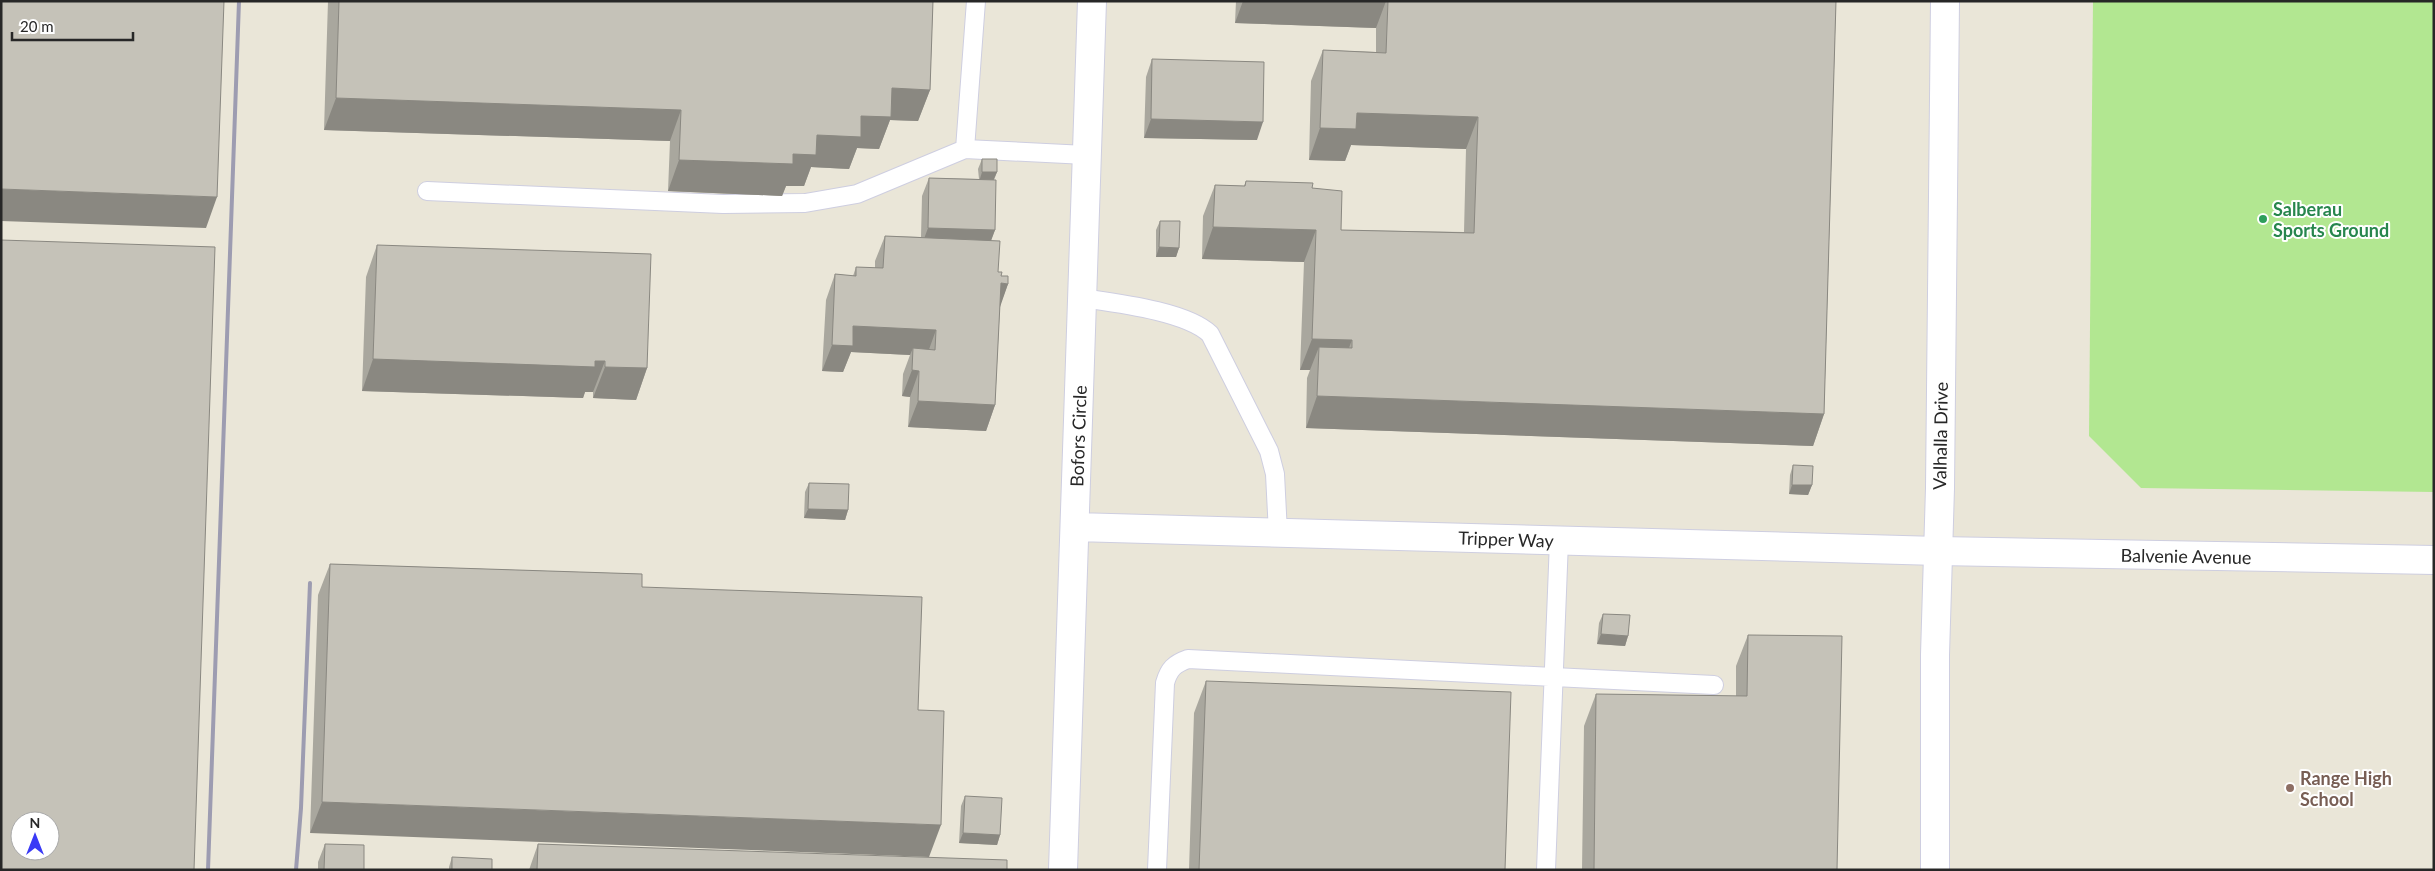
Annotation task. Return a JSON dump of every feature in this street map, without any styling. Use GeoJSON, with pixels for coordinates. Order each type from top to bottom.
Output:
{"type":"FeatureCollection","features":[{"type":"Feature","properties":{"kind":"street","name":"Bofors Circle"},"geometry":{"type":"LineString","coordinates":[[1063,870],[1092,1]]}},
{"type":"Feature","properties":{"kind":"street","name":"Valhalla Drive"},"geometry":{"type":"LineString","coordinates":[[1935,870],[1935,655],[1946,1]]}},
{"type":"Feature","properties":{"kind":"street","name":"Tripper Way"},"geometry":{"type":"LineString","coordinates":[[1075,527],[1938,551]]}},
{"type":"Feature","properties":{"kind":"street","name":"Balvenie Avenue"},"geometry":{"type":"LineString","coordinates":[[1938,551],[2434,560]]}},
{"type":"Feature","properties":{"kind":"lane"},"geometry":{"type":"LineString","coordinates":[[966,148],[976,1]]}},
{"type":"Feature","properties":{"kind":"lane"},"geometry":{"type":"LineString","coordinates":[[426,191],[723,204],[805,203],[858,194],[966,148],[1086,155]]}},
{"type":"Feature","properties":{"kind":"lane"},"geometry":{"type":"LineString","coordinates":[[1082,298],[1141,308],[1201,326],[1210,334],[1269,451],[1275,474],[1278,533]]}},
{"type":"Feature","properties":{"kind":"lane"},"geometry":{"type":"LineString","coordinates":[[1546,870],[1559,541]]}},
{"type":"Feature","properties":{"kind":"lane"},"geometry":{"type":"LineString","coordinates":[[1157,870],[1165,683],[1169,670],[1178,662],[1188,659],[1714,685]]}},
{"type":"Feature","properties":{"kind":"green space","name":"Salberau Sports Ground"},"geometry":{"type":"Polygon","coordinates":[[[2093,1],[2434,1],[2434,492],[2141,488],[2089,436],[2093,1]]]}},
{"type":"Feature","properties":{"kind":"building"},"geometry":{"type":"Polygon","coordinates":[[[1,1],[224,1],[217,197],[1,189],[1,1]]]}},
{"type":"Feature","properties":{"kind":"building"},"geometry":{"type":"Polygon","coordinates":[[[339,1],[933,1],[930,90],[892,88],[891,117],[861,116],[861,137],[817,135],[816,155],[793,154],[793,164],[679,160],[681,110],[336,98],[339,1]]]}},
{"type":"Feature","properties":{"kind":"building"},"geometry":{"type":"Polygon","coordinates":[[[1388,1],[1836,1],[1824,414],[1317,396],[1319,347],[1352,348],[1352,340],[1312,339],[1316,230],[1213,227],[1215,185],[1245,186],[1246,181],[1313,183],[1312,188],[1342,191],[1341,230],[1474,233],[1478,117],[1357,113],[1356,129],[1320,128],[1323,50],[1386,53],[1388,1]]]}},
{"type":"Feature","properties":{"kind":"building"},"geometry":{"type":"Polygon","coordinates":[[[1152,59],[1264,62],[1263,122],[1151,119],[1152,59]]]}},
{"type":"Feature","properties":{"kind":"building"},"geometry":{"type":"Polygon","coordinates":[[[982,159],[997,159],[997,172],[982,172],[982,159]]]}},
{"type":"Feature","properties":{"kind":"building"},"geometry":{"type":"Polygon","coordinates":[[[929,178],[996,180],[995,230],[928,228],[929,178]]]}},
{"type":"Feature","properties":{"kind":"building"},"geometry":{"type":"Polygon","coordinates":[[[1160,221],[1180,221],[1179,248],[1159,247],[1160,221]]]}},
{"type":"Feature","properties":{"kind":"building"},"geometry":{"type":"Polygon","coordinates":[[[885,236],[1000,241],[998,272],[1002,272],[1001,276],[1008,276],[1008,284],[1001,283],[995,405],[918,401],[919,371],[912,370],[913,348],[935,350],[936,330],[853,326],[853,346],[832,345],[835,274],[856,276],[856,267],[883,268],[885,236]]]}},
{"type":"Feature","properties":{"kind":"building"},"geometry":{"type":"Polygon","coordinates":[[[1,240],[215,247],[194,870],[1,870],[1,240]]]}},
{"type":"Feature","properties":{"kind":"building"},"geometry":{"type":"Polygon","coordinates":[[[377,245],[651,254],[647,368],[605,367],[605,361],[595,361],[595,367],[373,359],[377,245]]]}},
{"type":"Feature","properties":{"kind":"building"},"geometry":{"type":"Polygon","coordinates":[[[1793,465],[1813,466],[1812,485],[1792,485],[1793,465]]]}},
{"type":"Feature","properties":{"kind":"building"},"geometry":{"type":"Polygon","coordinates":[[[809,483],[849,484],[848,510],[808,509],[809,483]]]}},
{"type":"Feature","properties":{"kind":"building"},"geometry":{"type":"Polygon","coordinates":[[[330,564],[642,574],[642,587],[922,597],[918,710],[944,711],[941,825],[322,802],[330,564]]]}},
{"type":"Feature","properties":{"kind":"building"},"geometry":{"type":"Polygon","coordinates":[[[1603,614],[1630,615],[1628,636],[1601,634],[1603,614]]]}},
{"type":"Feature","properties":{"kind":"building"},"geometry":{"type":"Polygon","coordinates":[[[1748,635],[1842,636],[1837,870],[1594,870],[1596,694],[1747,696],[1748,635]]]}},
{"type":"Feature","properties":{"kind":"building"},"geometry":{"type":"Polygon","coordinates":[[[1206,681],[1511,692],[1505,870],[1199,870],[1206,681]]]}},
{"type":"Feature","properties":{"kind":"building"},"geometry":{"type":"Polygon","coordinates":[[[965,796],[1002,798],[1000,835],[963,833],[965,796]]]}},
{"type":"Feature","properties":{"kind":"building"},"geometry":{"type":"Polygon","coordinates":[[[325,844],[364,845],[364,870],[324,870],[325,844]]]}},
{"type":"Feature","properties":{"kind":"building"},"geometry":{"type":"Polygon","coordinates":[[[538,844],[1007,860],[1007,870],[537,870],[538,844]]]}},
{"type":"Feature","properties":{"kind":"building"},"geometry":{"type":"Polygon","coordinates":[[[452,857],[492,859],[492,870],[452,870],[452,857]]]}},
{"type":"Feature","properties":{"kind":"railway"},"geometry":{"type":"LineString","coordinates":[[208,870],[239,1]]}},
{"type":"Feature","properties":{"kind":"railway"},"geometry":{"type":"LineString","coordinates":[[296,870],[301,808],[310,583]]}},
{"type":"Feature","properties":{"kind":"place","name":"Salberau Sports Ground"},"geometry":{"type":"Point","coordinates":[2263,219]}},
{"type":"Feature","properties":{"kind":"place","name":"Range High School"},"geometry":{"type":"Point","coordinates":[2290,788]}}]}
